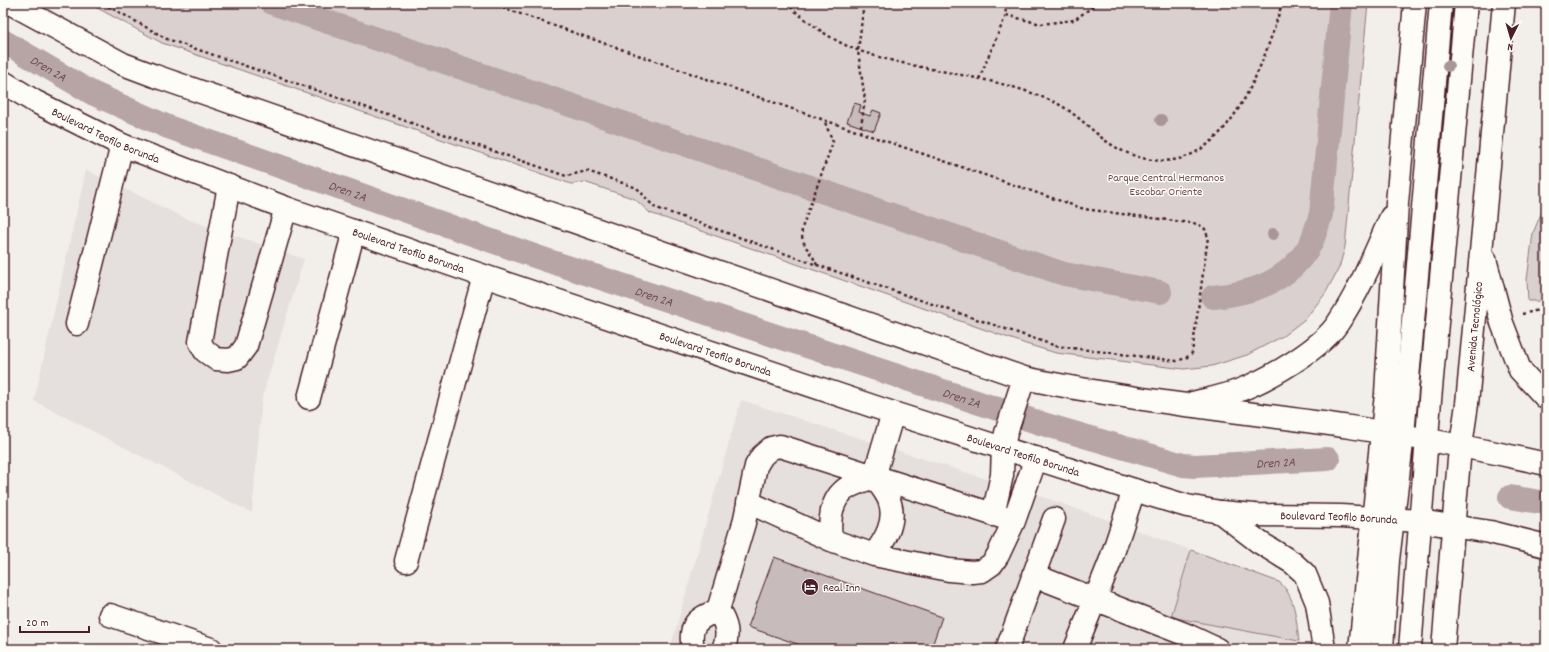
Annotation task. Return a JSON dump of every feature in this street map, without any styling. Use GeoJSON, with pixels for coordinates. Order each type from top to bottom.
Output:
{"type":"FeatureCollection","features":[{"type":"Feature","properties":{"kind":"main road"},"geometry":{"type":"LineString","coordinates":[[10,3],[111,58],[155,76],[1021,386],[1077,389],[1389,438],[1427,440],[1460,453],[1546,464]]}},
{"type":"Feature","properties":{"kind":"main road"},"geometry":{"type":"LineString","coordinates":[[1382,649],[1388,560],[1394,519],[1389,438],[1397,203],[1415,3]]}},
{"type":"Feature","properties":{"kind":"main road"},"geometry":{"type":"LineString","coordinates":[[1360,649],[1372,518],[1376,492],[1389,438],[1441,3]]}},
{"type":"Feature","properties":{"kind":"main road"},"geometry":{"type":"LineString","coordinates":[[1410,649],[1466,3]]}},
{"type":"Feature","properties":{"kind":"main road","name":"Avenida Tecnológico"},"geometry":{"type":"LineString","coordinates":[[1443,649],[1460,453],[1467,404],[1504,3]]}},
{"type":"Feature","properties":{"kind":"main road","name":"Boulevard Teofilo Borunda"},"geometry":{"type":"LineString","coordinates":[[3,82],[42,105],[122,145],[286,208],[893,414],[1004,440],[1036,458],[1186,506],[1220,512],[1255,515],[1372,518],[1420,521],[1454,519],[1490,532],[1546,546]]}},
{"type":"Feature","properties":{"kind":"main road"},"geometry":{"type":"LineString","coordinates":[[77,324],[122,145]]}},
{"type":"Feature","properties":{"kind":"main road"},"geometry":{"type":"LineString","coordinates":[[229,186],[200,342],[205,351],[216,359],[228,360],[237,358],[246,346],[286,208]]}},
{"type":"Feature","properties":{"kind":"main road"},"geometry":{"type":"LineString","coordinates":[[1184,406],[1240,390],[1272,374],[1312,349],[1337,325],[1361,285],[1397,203]]}},
{"type":"Feature","properties":{"kind":"main road"},"geometry":{"type":"LineString","coordinates":[[309,398],[354,231]]}},
{"type":"Feature","properties":{"kind":"main road"},"geometry":{"type":"LineString","coordinates":[[1481,245],[1502,323],[1513,354],[1520,370],[1546,398]]}},
{"type":"Feature","properties":{"kind":"main road"},"geometry":{"type":"LineString","coordinates":[[406,561],[484,276]]}},
{"type":"Feature","properties":{"kind":"main road"},"geometry":{"type":"LineString","coordinates":[[993,515],[1002,475],[1004,440],[1021,386]]}},
{"type":"Feature","properties":{"kind":"main road"},"geometry":{"type":"LineString","coordinates":[[874,555],[884,542],[889,530],[891,517],[890,503],[874,477],[893,414]]}},
{"type":"Feature","properties":{"kind":"main road"},"geometry":{"type":"LineString","coordinates":[[723,649],[728,633],[725,622],[718,610],[744,524],[756,466],[762,456],[771,448],[780,446],[1014,521]]}},
{"type":"Feature","properties":{"kind":"main road"},"geometry":{"type":"LineString","coordinates":[[748,502],[831,540],[874,555],[949,570],[972,572],[982,571],[992,564],[998,555],[1014,521],[1036,458]]}},
{"type":"Feature","properties":{"kind":"main road"},"geometry":{"type":"LineString","coordinates":[[831,540],[831,512],[838,499],[846,488],[874,477]]}},
{"type":"Feature","properties":{"kind":"main road"},"geometry":{"type":"LineString","coordinates":[[1075,649],[1096,598],[1134,490]]}},
{"type":"Feature","properties":{"kind":"main road"},"geometry":{"type":"LineString","coordinates":[[1220,512],[1259,542],[1293,563],[1305,574],[1317,603],[1324,649]]}},
{"type":"Feature","properties":{"kind":"main road"},"geometry":{"type":"LineString","coordinates":[[1007,649],[1054,519]]}},
{"type":"Feature","properties":{"kind":"main road"},"geometry":{"type":"LineString","coordinates":[[1033,575],[1096,598],[1217,649]]}},
{"type":"Feature","properties":{"kind":"main road"},"geometry":{"type":"LineString","coordinates":[[693,649],[691,633],[694,624],[701,617],[718,610]]}},
{"type":"Feature","properties":{"kind":"main road"},"geometry":{"type":"LineString","coordinates":[[110,615],[211,649]]}},
{"type":"Feature","properties":{"kind":"path"},"geometry":{"type":"LineString","coordinates":[[104,3],[167,38],[566,176],[587,171],[637,188],[654,207],[817,265],[1056,346],[1177,361],[1186,358],[1192,353],[1208,236],[1205,229],[1198,224],[1084,209],[860,133],[489,3]]}},
{"type":"Feature","properties":{"kind":"path"},"geometry":{"type":"LineString","coordinates":[[786,3],[801,16],[831,36],[858,51],[897,62],[1016,88],[1055,102],[1077,116],[1102,139],[1126,153],[1145,158],[1163,160],[1178,159],[1196,152],[1214,139],[1234,116],[1255,78],[1273,34],[1282,3]]}},
{"type":"Feature","properties":{"kind":"path"},"geometry":{"type":"LineString","coordinates":[[860,133],[865,100],[858,51],[864,3]]}},
{"type":"Feature","properties":{"kind":"path"},"geometry":{"type":"LineString","coordinates":[[979,79],[1006,15],[1005,3]]}},
{"type":"Feature","properties":{"kind":"path"},"geometry":{"type":"LineString","coordinates":[[1006,15],[1041,24],[1074,20],[1098,3]]}},
{"type":"Feature","properties":{"kind":"path"},"geometry":{"type":"LineString","coordinates":[[817,265],[802,242],[801,237],[802,228],[833,142],[824,120]]}},
{"type":"Feature","properties":{"kind":"path"},"geometry":{"type":"LineString","coordinates":[[1522,314],[1546,310]]}},
{"type":"Feature","properties":{"kind":"shaded area"},"geometry":{"type":"Polygon","coordinates":[[[86,170],[187,219],[304,259],[262,398],[252,513],[34,401],[86,170]]]}},
{"type":"Feature","properties":{"kind":"shaded area"},"geometry":{"type":"Polygon","coordinates":[[[741,400],[1052,500],[1191,550],[1171,617],[1299,641],[1300,649],[670,649],[741,400]]]}},
{"type":"Feature","properties":{"kind":"green space","name":"Parque Central Hermanos Escobar Oriente"},"geometry":{"type":"Polygon","coordinates":[[[88,3],[1368,3],[1345,247],[1339,268],[1325,294],[1305,319],[1283,336],[1247,355],[1212,366],[1184,369],[1056,353],[1026,344],[650,213],[635,199],[584,182],[571,184],[162,43],[88,3]]]}},
{"type":"Feature","properties":{"kind":"green space"},"geometry":{"type":"Polygon","coordinates":[[[1546,202],[1546,301],[1528,301],[1527,280],[1533,233],[1546,202]]]}},
{"type":"Feature","properties":{"kind":"green space"},"geometry":{"type":"Polygon","coordinates":[[[1191,550],[1279,582],[1289,594],[1292,602],[1296,617],[1299,641],[1171,617],[1191,550]]]}},
{"type":"Feature","properties":{"kind":"building"},"geometry":{"type":"Polygon","coordinates":[[[854,103],[861,105],[859,112],[864,114],[870,116],[873,110],[881,113],[874,131],[847,122],[854,103]]]}},
{"type":"Feature","properties":{"kind":"building","name":"Real Inn"},"geometry":{"type":"Polygon","coordinates":[[[774,557],[942,617],[931,649],[812,649],[748,627],[774,557]]]}},
{"type":"Feature","properties":{"kind":"waterway"},"geometry":{"type":"LineString","coordinates":[[272,3],[1064,274],[1160,292]]}},
{"type":"Feature","properties":{"kind":"waterway"},"geometry":{"type":"LineString","coordinates":[[1213,297],[1243,292],[1270,283],[1293,267],[1311,243],[1321,214],[1341,3]]}},
{"type":"Feature","properties":{"kind":"waterway","name":"Dren 2A"},"geometry":{"type":"LineString","coordinates":[[3,41],[92,93],[168,127],[543,259],[1043,424],[1183,465],[1195,466],[1328,459]]}},
{"type":"Feature","properties":{"kind":"waterway","name":"Dren 2A"},"geometry":{"type":"LineString","coordinates":[[1510,497],[1546,503]]}},
{"type":"Feature","properties":{"kind":"place","name":"Real Inn"},"geometry":{"type":"Point","coordinates":[810,587]}}]}
